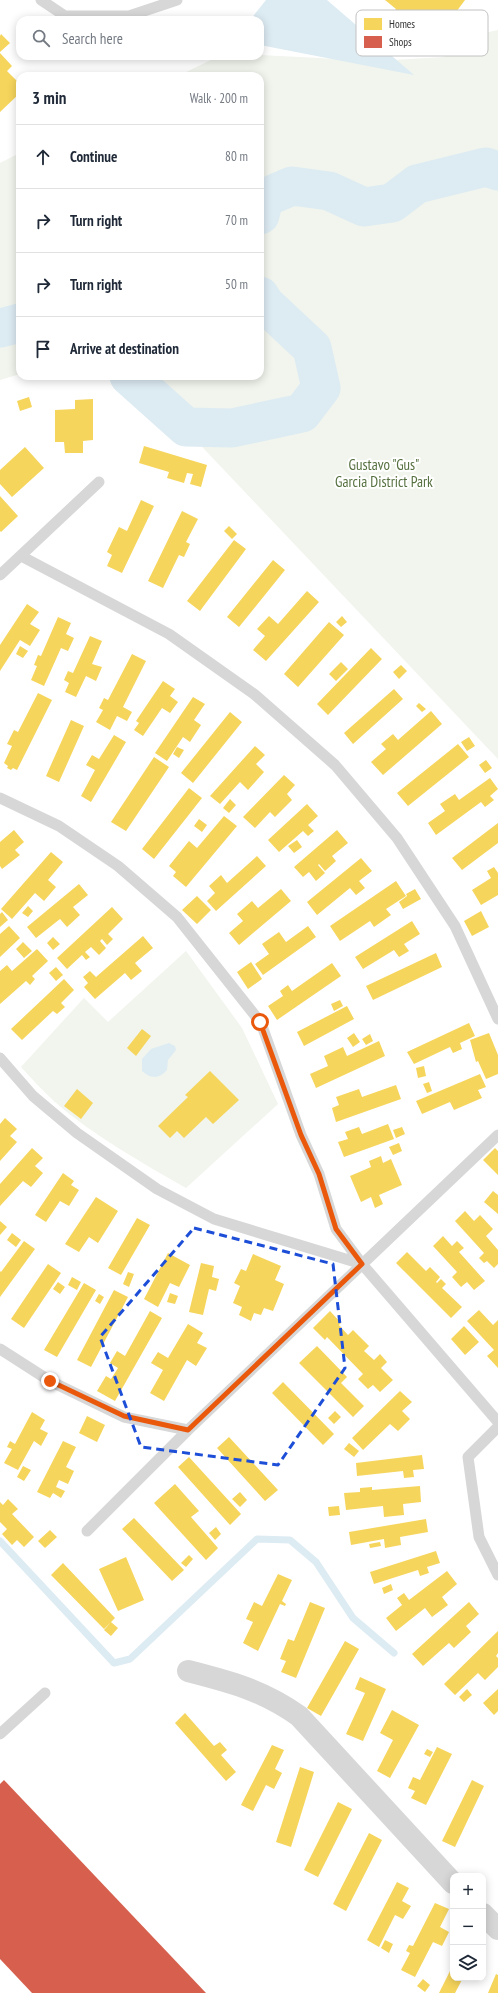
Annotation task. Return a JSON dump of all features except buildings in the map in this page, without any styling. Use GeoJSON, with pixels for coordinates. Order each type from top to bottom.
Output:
{"type":"FeatureCollection","features":[{"type":"Feature","properties":{"kind":"street"},"geometry":{"type":"LineString","coordinates":[[188,1671],[241,1684],[278,1702],[299,1716],[450,1880]]}},
{"type":"Feature","properties":{"kind":"street"},"geometry":{"type":"LineString","coordinates":[[486,1917],[498,1930]]}},
{"type":"Feature","properties":{"kind":"lane"},"geometry":{"type":"LineString","coordinates":[[41,0],[64,16],[129,16],[177,0]]}},
{"type":"Feature","properties":{"kind":"lane"},"geometry":{"type":"LineString","coordinates":[[0,575],[99,482]]}},
{"type":"Feature","properties":{"kind":"lane"},"geometry":{"type":"LineString","coordinates":[[21,556],[168,634],[254,694],[335,765],[397,838],[455,926],[498,1019]]}},
{"type":"Feature","properties":{"kind":"lane"},"geometry":{"type":"LineString","coordinates":[[0,798],[59,826],[118,866],[177,917],[260,1022],[301,1135],[319,1174],[336,1229],[362,1264],[498,1422]]}},
{"type":"Feature","properties":{"kind":"lane"},"geometry":{"type":"LineString","coordinates":[[0,1058],[33,1096],[77,1133],[157,1189],[214,1220],[362,1264]]}},
{"type":"Feature","properties":{"kind":"lane"},"geometry":{"type":"LineString","coordinates":[[87,1531],[188,1430],[498,1136]]}},
{"type":"Feature","properties":{"kind":"lane"},"geometry":{"type":"LineString","coordinates":[[0,1349],[50,1381],[124,1416],[188,1430]]}},
{"type":"Feature","properties":{"kind":"lane"},"geometry":{"type":"LineString","coordinates":[[498,1427],[468,1457],[479,1537],[498,1576]]}},
{"type":"Feature","properties":{"kind":"lane"},"geometry":{"type":"LineString","coordinates":[[0,1734],[45,1693]]}},
{"type":"Feature","properties":{"kind":"highlighted area"},"geometry":{"type":"Polygon","coordinates":[[[194,1228],[333,1264],[345,1368],[278,1465],[141,1447],[100,1337],[194,1228]]]}},
{"type":"Feature","properties":{"kind":"green space","name":"Gustavo \"Gus\" Garcia District Park"},"geometry":{"type":"Polygon","coordinates":[[[498,30],[498,759],[139,380],[264,380],[264,72],[186,72],[211,60],[264,60],[264,55],[376,61],[445,56],[488,56],[488,32],[498,30]]]}},
{"type":"Feature","properties":{"kind":"green space"},"geometry":{"type":"Polygon","coordinates":[[[16,155],[16,375],[0,380],[0,163],[16,155]]]}},
{"type":"Feature","properties":{"kind":"green space"},"geometry":{"type":"Polygon","coordinates":[[[186,951],[242,1028],[278,1104],[186,1188],[118,1148],[86,1126],[55,1102],[21,1067],[84,998],[108,1022],[186,951]]]}},
{"type":"Feature","properties":{"kind":"shaded area"},"geometry":{"type":"Polygon","coordinates":[[[266,0],[327,0],[356,25],[356,56],[392,56],[414,75],[264,46],[264,16],[253,16],[266,0]]]}},
{"type":"Feature","properties":{"kind":"shaded area"},"geometry":{"type":"Polygon","coordinates":[[[169,1043],[175,1046],[176,1050],[168,1060],[167,1070],[161,1075],[155,1077],[152,1077],[142,1071],[142,1059],[151,1049],[169,1043]]]}},
{"type":"Feature","properties":{"kind":"waterway"},"geometry":{"type":"LineString","coordinates":[[264,198],[292,186],[329,191],[364,207],[392,203],[417,184],[486,167],[498,171]]}},
{"type":"Feature","properties":{"kind":"waterway"},"geometry":{"type":"LineString","coordinates":[[133,380],[186,427],[232,428],[302,413],[321,388],[312,348],[264,302]]}},
{"type":"Feature","properties":{"kind":"waterway"},"geometry":{"type":"LineString","coordinates":[[0,328],[16,324]]}},
{"type":"Feature","properties":{"kind":"waterway"},"geometry":{"type":"LineString","coordinates":[[0,1541],[114,1663],[130,1659],[257,1539],[290,1540],[316,1562],[353,1618],[394,1653]]}},
{"type":"Feature","properties":{"kind":"route"},"geometry":{"type":"LineString","coordinates":[[50,1381],[124,1416],[188,1430],[362,1264],[336,1229],[319,1174],[301,1135],[260,1022]]}}]}
